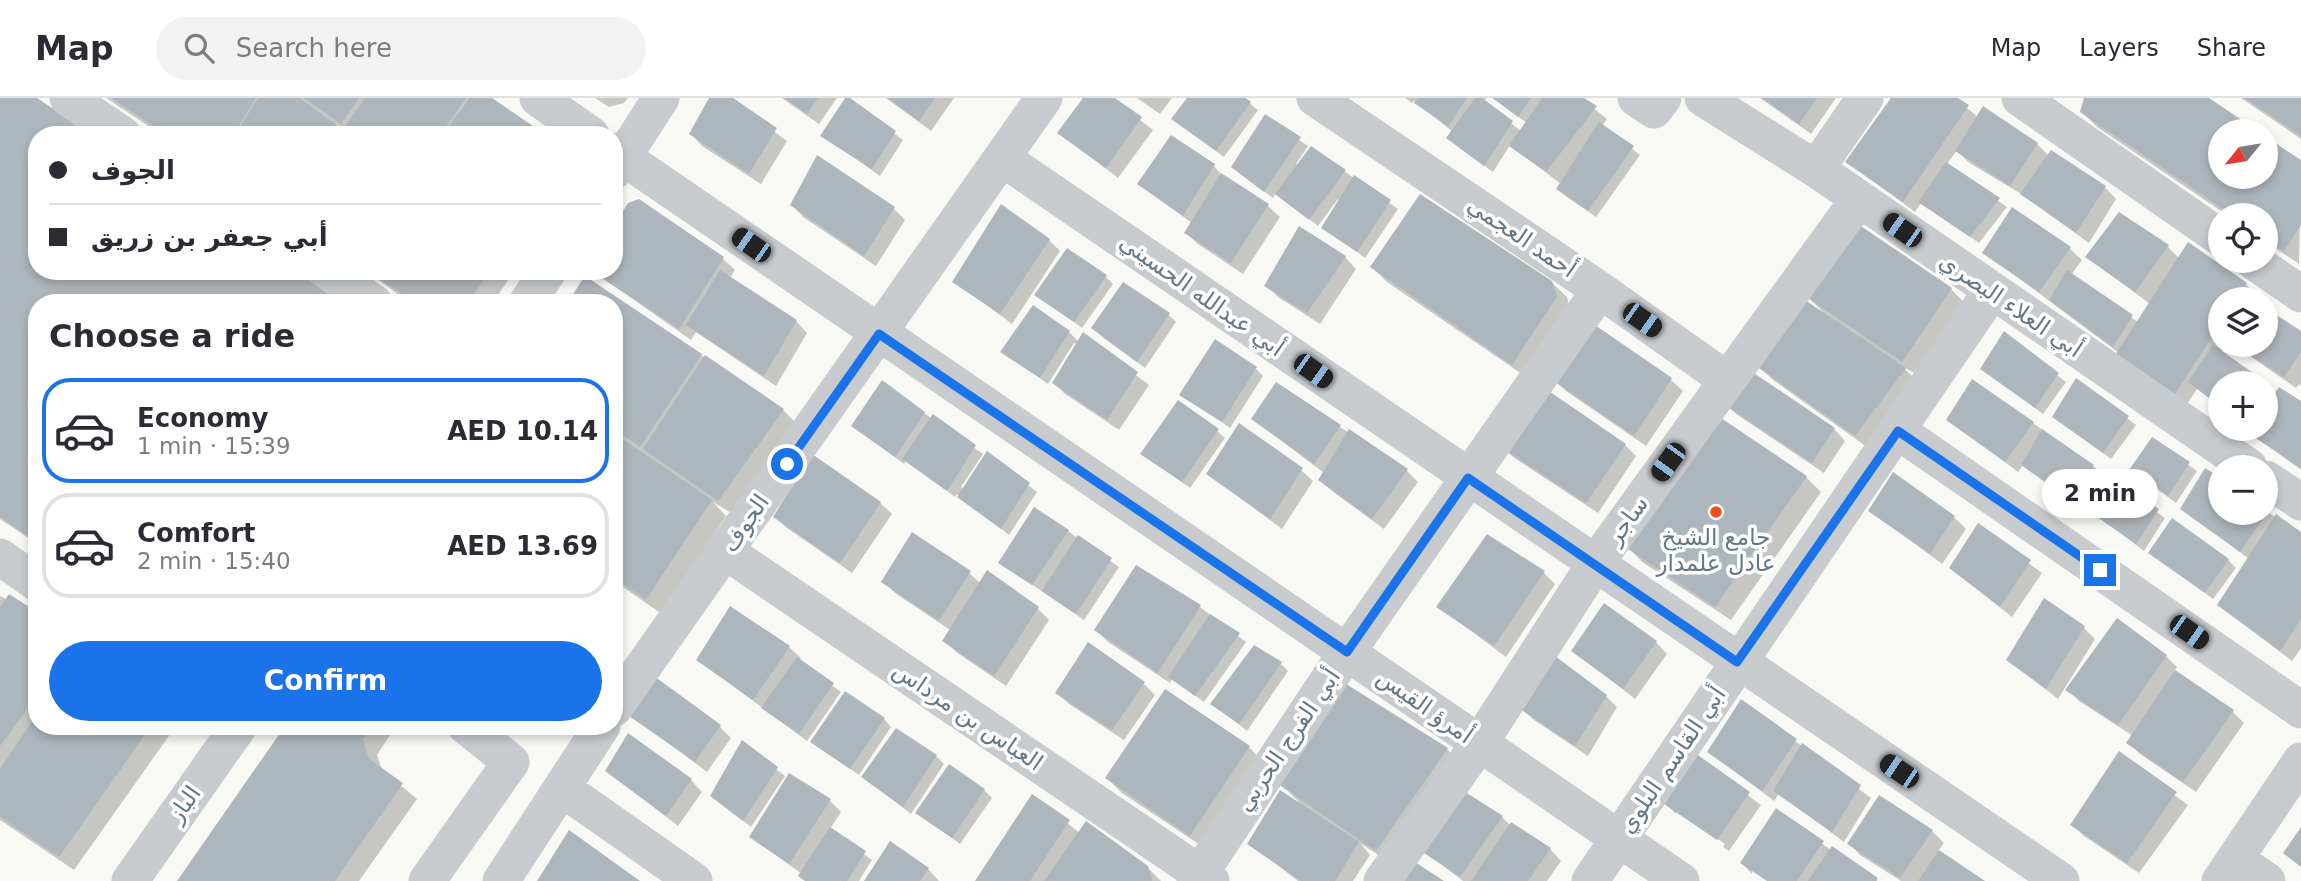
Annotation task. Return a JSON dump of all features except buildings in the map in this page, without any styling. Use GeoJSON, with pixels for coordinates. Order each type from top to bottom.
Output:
{"type":"FeatureCollection","features":[{"type":"Feature","properties":{"kind":"street"},"geometry":{"type":"LineString","coordinates":[[68,98],[110,126]]}},
{"type":"Feature","properties":{"kind":"street"},"geometry":{"type":"LineString","coordinates":[[538,98],[578,126]]}},
{"type":"Feature","properties":{"kind":"street"},"geometry":{"type":"LineString","coordinates":[[623,152],[661,98]]}},
{"type":"Feature","properties":{"kind":"street","name":"الجوف"},"geometry":{"type":"LineString","coordinates":[[623,695],[1044,98]]}},
{"type":"Feature","properties":{"kind":"street","name":"أحمد العجمي"},"geometry":{"type":"LineString","coordinates":[[1315,98],[1600,290],[1727,380]]}},
{"type":"Feature","properties":{"kind":"street","name":"أبي العلاء البصري"},"geometry":{"type":"LineString","coordinates":[[1703,98],[1816,169],[2231,455]]}},
{"type":"Feature","properties":{"kind":"street"},"geometry":{"type":"LineString","coordinates":[[1816,169],[1865,98]]}},
{"type":"Feature","properties":{"kind":"street"},"geometry":{"type":"LineString","coordinates":[[2040,104],[2208,228]]}},
{"type":"Feature","properties":{"kind":"street","name":"أبي عبدالله الحسيني"},"geometry":{"type":"LineString","coordinates":[[1002,158],[2061,881]]}},
{"type":"Feature","properties":{"kind":"street","name":"أمرؤ القيس"},"geometry":{"type":"LineString","coordinates":[[623,164],[879,334],[1681,881]]}},
{"type":"Feature","properties":{"kind":"street","name":"ساجر"},"geometry":{"type":"LineString","coordinates":[[1382,881],[1479,744],[1595,565],[1858,200]]}},
{"type":"Feature","properties":{"kind":"street"},"geometry":{"type":"LineString","coordinates":[[2270,273],[2301,294]]}},
{"type":"Feature","properties":{"kind":"street"},"geometry":{"type":"LineString","coordinates":[[340,280],[361,294]]}},
{"type":"Feature","properties":{"kind":"street","name":"أبي الفرج الحربي"},"geometry":{"type":"LineString","coordinates":[[1202,878],[1347,652],[1600,290]]}},
{"type":"Feature","properties":{"kind":"street","name":"أبي القاسم البلوي"},"geometry":{"type":"LineString","coordinates":[[1590,881],[1991,292]]}},
{"type":"Feature","properties":{"kind":"street"},"geometry":{"type":"LineString","coordinates":[[1898,431],[2301,710]]}},
{"type":"Feature","properties":{"kind":"street"},"geometry":{"type":"LineString","coordinates":[[2278,487],[2301,502]]}},
{"type":"Feature","properties":{"kind":"street","name":"العباس بن مرداس"},"geometry":{"type":"LineString","coordinates":[[725,551],[1202,878]]}},
{"type":"Feature","properties":{"kind":"street"},"geometry":{"type":"LineString","coordinates":[[0,557],[28,577]]}},
{"type":"Feature","properties":{"kind":"street","name":"الباز"},"geometry":{"type":"LineString","coordinates":[[130,881],[233,735]]}},
{"type":"Feature","properties":{"kind":"street"},"geometry":{"type":"LineString","coordinates":[[427,881],[510,762],[477,735]]}},
{"type":"Feature","properties":{"kind":"street"},"geometry":{"type":"LineString","coordinates":[[501,881],[596,735]]}},
{"type":"Feature","properties":{"kind":"street"},"geometry":{"type":"LineString","coordinates":[[2267,881],[2228,870],[2301,761]]}},
{"type":"Feature","properties":{"kind":"street"},"geometry":{"type":"LineString","coordinates":[[563,789],[694,881]]}},
{"type":"Feature","properties":{"kind":"place","name":"جامع الشيخ عادل علمدار"},"geometry":{"type":"Point","coordinates":[1716,512]}},
{"type":"Feature","properties":{"kind":"route"},"geometry":{"type":"LineString","coordinates":[[787,464],[879,334],[1347,652],[1468,478],[1737,662],[1898,431],[2100,570]]}}]}
